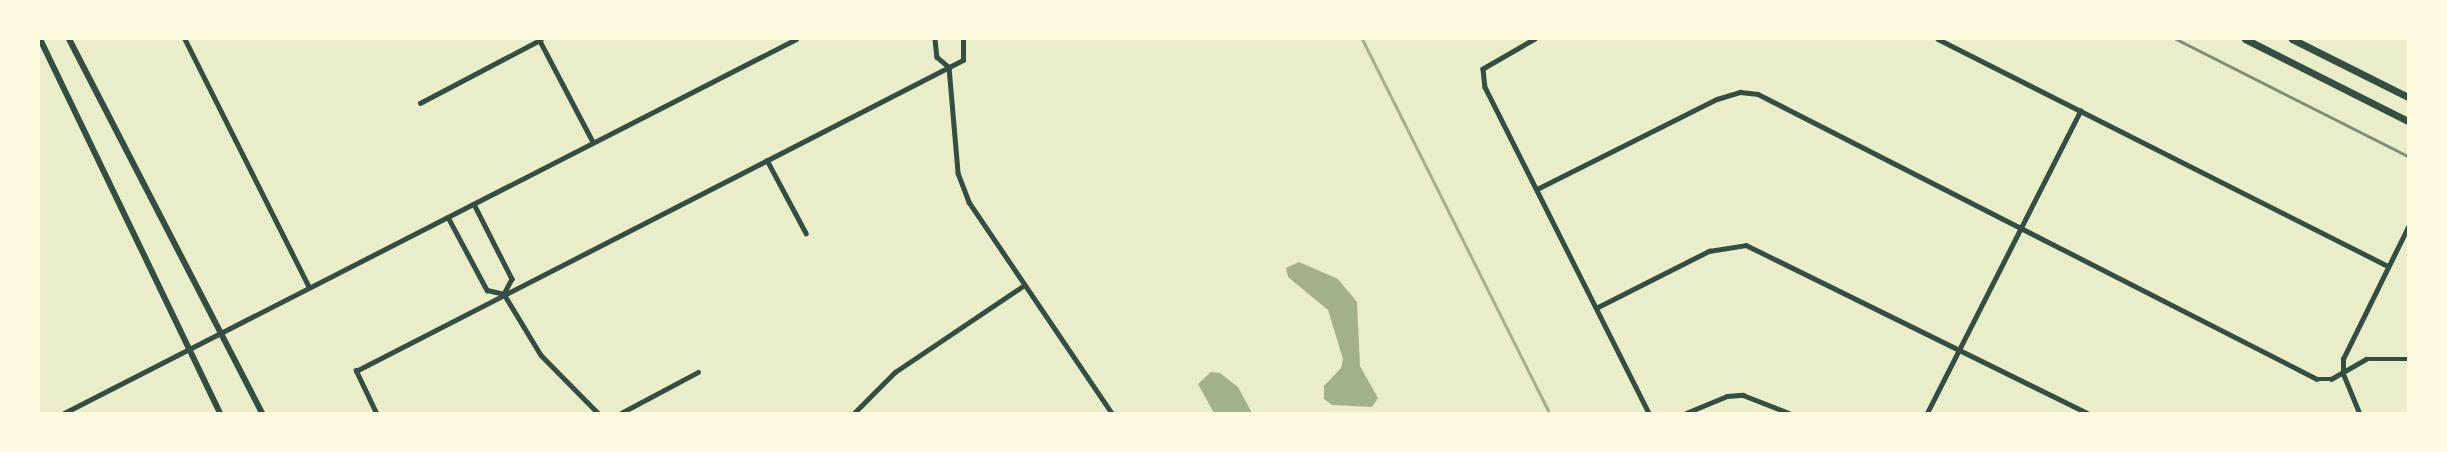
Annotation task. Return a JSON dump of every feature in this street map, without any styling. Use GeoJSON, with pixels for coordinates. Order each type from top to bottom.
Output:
{"type":"FeatureCollection","features":[{"type":"Feature","properties":{"kind":"main road"},"geometry":{"type":"LineString","coordinates":[[40,39],[220,413]]}},
{"type":"Feature","properties":{"kind":"main road"},"geometry":{"type":"LineString","coordinates":[[69,39],[262,413]]}},
{"type":"Feature","properties":{"kind":"main road"},"geometry":{"type":"LineString","coordinates":[[2245,39],[2408,121]]}},
{"type":"Feature","properties":{"kind":"main road"},"geometry":{"type":"LineString","coordinates":[[2292,39],[2408,97]]}},
{"type":"Feature","properties":{"kind":"street"},"geometry":{"type":"LineString","coordinates":[[185,39],[309,287]]}},
{"type":"Feature","properties":{"kind":"street"},"geometry":{"type":"LineString","coordinates":[[64,413],[187,348],[796,39]]}},
{"type":"Feature","properties":{"kind":"street"},"geometry":{"type":"LineString","coordinates":[[935,39],[937,57],[949,67],[958,173],[969,202],[1023,286],[1112,413]]}},
{"type":"Feature","properties":{"kind":"street"},"geometry":{"type":"LineString","coordinates":[[376,413],[356,371],[963,60],[963,39]]}},
{"type":"Feature","properties":{"kind":"street"},"geometry":{"type":"LineString","coordinates":[[1535,39],[1484,69],[1485,87],[1649,413]]}},
{"type":"Feature","properties":{"kind":"street"},"geometry":{"type":"LineString","coordinates":[[1938,39],[2388,266]]}},
{"type":"Feature","properties":{"kind":"street"},"geometry":{"type":"LineString","coordinates":[[420,103],[540,40],[593,142]]}},
{"type":"Feature","properties":{"kind":"street"},"geometry":{"type":"LineString","coordinates":[[1536,189],[1717,99],[1740,92],[1758,94],[2019,230],[2317,379],[2343,374],[2366,359],[2408,359]]}},
{"type":"Feature","properties":{"kind":"street"},"geometry":{"type":"LineString","coordinates":[[1927,413],[2080,111]]}},
{"type":"Feature","properties":{"kind":"street"},"geometry":{"type":"LineString","coordinates":[[767,160],[806,233]]}},
{"type":"Feature","properties":{"kind":"street"},"geometry":{"type":"LineString","coordinates":[[474,204],[512,279],[504,294]]}},
{"type":"Feature","properties":{"kind":"street"},"geometry":{"type":"LineString","coordinates":[[448,217],[487,290],[504,294],[542,355],[598,413]]}},
{"type":"Feature","properties":{"kind":"street"},"geometry":{"type":"LineString","coordinates":[[2359,413],[2343,374],[2347,348],[2408,226]]}},
{"type":"Feature","properties":{"kind":"street"},"geometry":{"type":"LineString","coordinates":[[1596,308],[1709,251],[1746,245],[1960,348],[2087,413]]}},
{"type":"Feature","properties":{"kind":"street"},"geometry":{"type":"LineString","coordinates":[[854,413],[895,372],[1023,286]]}},
{"type":"Feature","properties":{"kind":"street"},"geometry":{"type":"LineString","coordinates":[[621,413],[698,372]]}},
{"type":"Feature","properties":{"kind":"street"},"geometry":{"type":"LineString","coordinates":[[1686,413],[1727,396],[1743,395],[1789,413]]}},
{"type":"Feature","properties":{"kind":"shaded area"},"geometry":{"type":"Polygon","coordinates":[[[1299,262],[1338,279],[1357,302],[1360,366],[1378,398],[1372,407],[1332,405],[1324,399],[1324,386],[1341,368],[1343,359],[1328,310],[1288,277],[1286,268],[1299,262]]]}},
{"type":"Feature","properties":{"kind":"shaded area"},"geometry":{"type":"Polygon","coordinates":[[[1211,372],[1220,373],[1238,387],[1252,413],[1214,413],[1198,384],[1211,372]]]}},
{"type":"Feature","properties":{"kind":"waterway"},"geometry":{"type":"LineString","coordinates":[[1362,39],[1549,413]]}},
{"type":"Feature","properties":{"kind":"railway"},"geometry":{"type":"LineString","coordinates":[[2176,39],[2408,156]]}}]}
